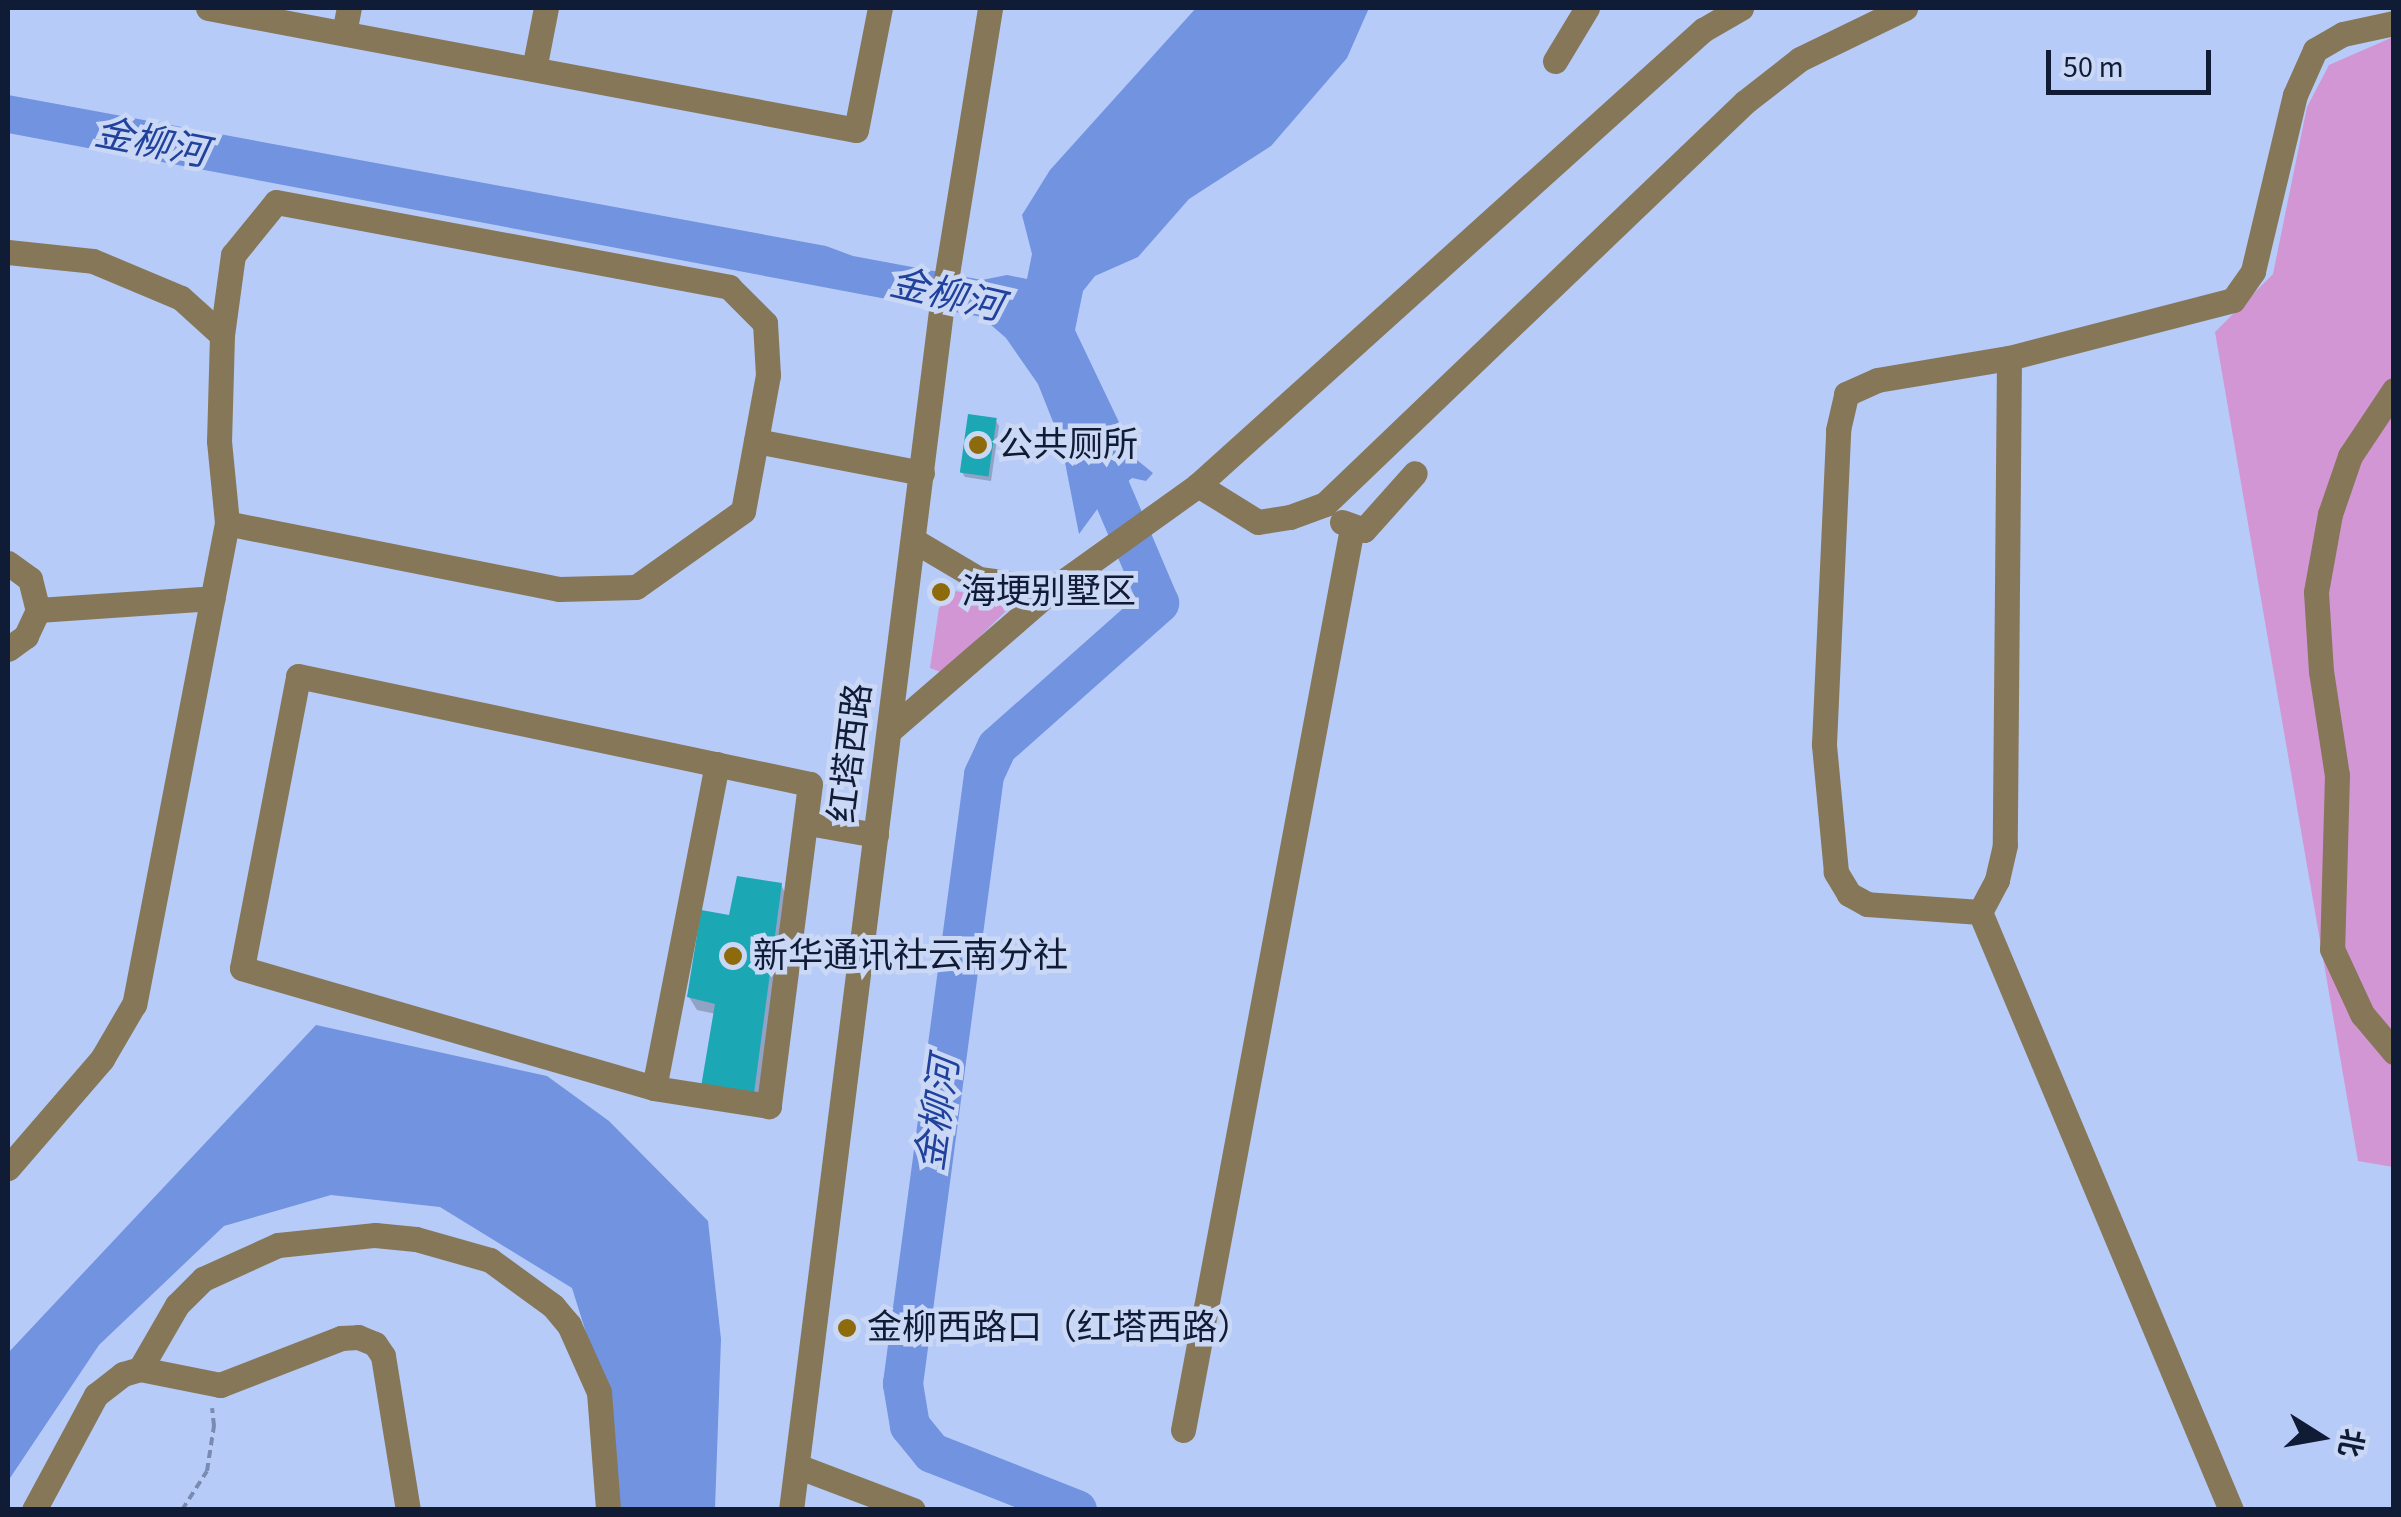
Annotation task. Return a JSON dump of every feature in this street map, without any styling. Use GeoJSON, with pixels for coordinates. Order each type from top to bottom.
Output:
{"type":"FeatureCollection","features":[{"type":"Feature","properties":{"kind":"street"},"geometry":{"type":"LineString","coordinates":[[208,8],[856,130],[880,8]]}},
{"type":"Feature","properties":{"kind":"street"},"geometry":{"type":"LineString","coordinates":[[344,33],[350,8]]}},
{"type":"Feature","properties":{"kind":"street"},"geometry":{"type":"LineString","coordinates":[[534,69],[546,8]]}},
{"type":"Feature","properties":{"kind":"street","name":"红塔西路"},"geometry":{"type":"LineString","coordinates":[[791,1510],[941,311],[990,8]]}},
{"type":"Feature","properties":{"kind":"street"},"geometry":{"type":"LineString","coordinates":[[1555,61],[1587,8]]}},
{"type":"Feature","properties":{"kind":"street"},"geometry":{"type":"LineString","coordinates":[[889,731],[1052,589],[1198,485],[1703,30],[1742,8]]}},
{"type":"Feature","properties":{"kind":"street"},"geometry":{"type":"LineString","coordinates":[[1198,485],[1258,522],[1290,518],[1325,504],[1745,102],[1800,60],[1905,8]]}},
{"type":"Feature","properties":{"kind":"street"},"geometry":{"type":"LineString","coordinates":[[1980,912],[1867,904],[1850,894],[1836,872],[1824,744],[1838,430],[1846,394],[1877,380],[2009,358],[2233,300],[2253,271],[2295,95],[2315,50],[2342,34],[2394,23]]}},
{"type":"Feature","properties":{"kind":"street"},"geometry":{"type":"LineString","coordinates":[[8,1168],[102,1059],[134,1004],[227,523],[219,442],[222,335],[233,255],[276,202],[730,287],[765,323],[768,375],[743,512],[636,587],[559,590],[227,523]]}},
{"type":"Feature","properties":{"kind":"street"},"geometry":{"type":"LineString","coordinates":[[8,252],[92,261],[181,298],[222,335]]}},
{"type":"Feature","properties":{"kind":"street"},"geometry":{"type":"LineString","coordinates":[[1980,912],[1997,880],[2005,845],[2009,358]]}},
{"type":"Feature","properties":{"kind":"street"},"geometry":{"type":"LineString","coordinates":[[2394,390],[2350,456],[2330,514],[2316,592],[2321,671],[2338,775],[2332,949],[2362,1014],[2394,1052]]}},
{"type":"Feature","properties":{"kind":"street"},"geometry":{"type":"LineString","coordinates":[[756,441],[922,473]]}},
{"type":"Feature","properties":{"kind":"street"},"geometry":{"type":"LineString","coordinates":[[1325,504],[1352,528],[1364,530],[1415,473]]}},
{"type":"Feature","properties":{"kind":"street"},"geometry":{"type":"LineString","coordinates":[[1183,1430],[1352,528]]}},
{"type":"Feature","properties":{"kind":"street"},"geometry":{"type":"LineString","coordinates":[[913,540],[980,580],[1052,589]]}},
{"type":"Feature","properties":{"kind":"street"},"geometry":{"type":"LineString","coordinates":[[8,563],[30,580],[38,610],[26,636],[8,649]]}},
{"type":"Feature","properties":{"kind":"street"},"geometry":{"type":"LineString","coordinates":[[38,610],[212,598]]}},
{"type":"Feature","properties":{"kind":"street"},"geometry":{"type":"LineString","coordinates":[[298,676],[810,784],[808,823],[768,1106],[654,1088],[242,968],[298,676]]}},
{"type":"Feature","properties":{"kind":"street"},"geometry":{"type":"LineString","coordinates":[[654,1088],[717,764]]}},
{"type":"Feature","properties":{"kind":"street"},"geometry":{"type":"LineString","coordinates":[[808,823],[876,835]]}},
{"type":"Feature","properties":{"kind":"street"},"geometry":{"type":"LineString","coordinates":[[1980,912],[2231,1510]]}},
{"type":"Feature","properties":{"kind":"street"},"geometry":{"type":"LineString","coordinates":[[140,1368],[177,1304],[203,1279],[278,1245],[375,1235],[416,1239],[490,1260],[554,1306],[570,1325],[598,1392],[608,1510]]}},
{"type":"Feature","properties":{"kind":"street"},"geometry":{"type":"LineString","coordinates":[[34,1510],[96,1395],[123,1374],[140,1368],[220,1385],[341,1338],[375,1344],[382,1356],[408,1510]]}},
{"type":"Feature","properties":{"kind":"street"},"geometry":{"type":"LineString","coordinates":[[797,1466],[913,1510]]}},
{"type":"Feature","properties":{"kind":"path"},"geometry":{"type":"LineString","coordinates":[[182,1510],[207,1471],[212,1452],[214,1426],[208,1383]]}},
{"type":"Feature","properties":{"kind":"shaded area"},"geometry":{"type":"Polygon","coordinates":[[[2393,37],[2393,1167],[2358,1161],[2215,332],[2273,274],[2307,107],[2329,65],[2393,37]]]}},
{"type":"Feature","properties":{"kind":"shaded area"},"geometry":{"type":"Polygon","coordinates":[[[956,591],[1008,602],[1008,609],[943,673],[930,668],[939,608],[956,591]]]}},
{"type":"Feature","properties":{"kind":"water"},"geometry":{"type":"Polygon","coordinates":[[[1196,8],[1369,8],[1347,58],[1271,146],[1189,199],[1138,257],[1095,276],[1083,291],[1075,330],[1137,460],[1153,473],[1146,481],[1132,478],[1101,504],[1079,534],[1061,442],[1038,384],[1006,338],[982,317],[8,133],[8,95],[826,246],[853,256],[982,280],[1007,275],[1027,279],[1032,254],[1022,215],[1050,170],[1196,8]]]}},
{"type":"Feature","properties":{"kind":"water"},"geometry":{"type":"Polygon","coordinates":[[[316,1025],[547,1076],[609,1121],[708,1221],[721,1339],[715,1509],[616,1509],[605,1393],[572,1288],[440,1207],[331,1195],[224,1226],[99,1345],[8,1481],[8,1353],[316,1025]]]}},
{"type":"Feature","properties":{"kind":"building","name":"公共厕所"},"geometry":{"type":"Polygon","coordinates":[[[968,414],[997,418],[989,476],[960,472],[968,414]]]}},
{"type":"Feature","properties":{"kind":"building","name":"新华通讯社云南分社"},"geometry":{"type":"Polygon","coordinates":[[[737,876],[782,883],[754,1093],[701,1087],[715,1004],[687,997],[701,910],[729,915],[737,876]]]}},
{"type":"Feature","properties":{"kind":"waterway","name":"金柳河"},"geometry":{"type":"LineString","coordinates":[[1077,1510],[932,1453],[910,1426],[903,1384],[984,775],[997,747],[1159,603],[1092,446]]}},
{"type":"Feature","properties":{"kind":"place","name":"公共厕所"},"geometry":{"type":"Point","coordinates":[978,445]}},
{"type":"Feature","properties":{"kind":"place","name":"海埂别墅区"},"geometry":{"type":"Point","coordinates":[941,592]}},
{"type":"Feature","properties":{"kind":"place","name":"新华通讯社云南分社"},"geometry":{"type":"Point","coordinates":[733,956]}},
{"type":"Feature","properties":{"kind":"place","name":"金柳西路口（红塔西路）"},"geometry":{"type":"Point","coordinates":[847,1328]}}]}
